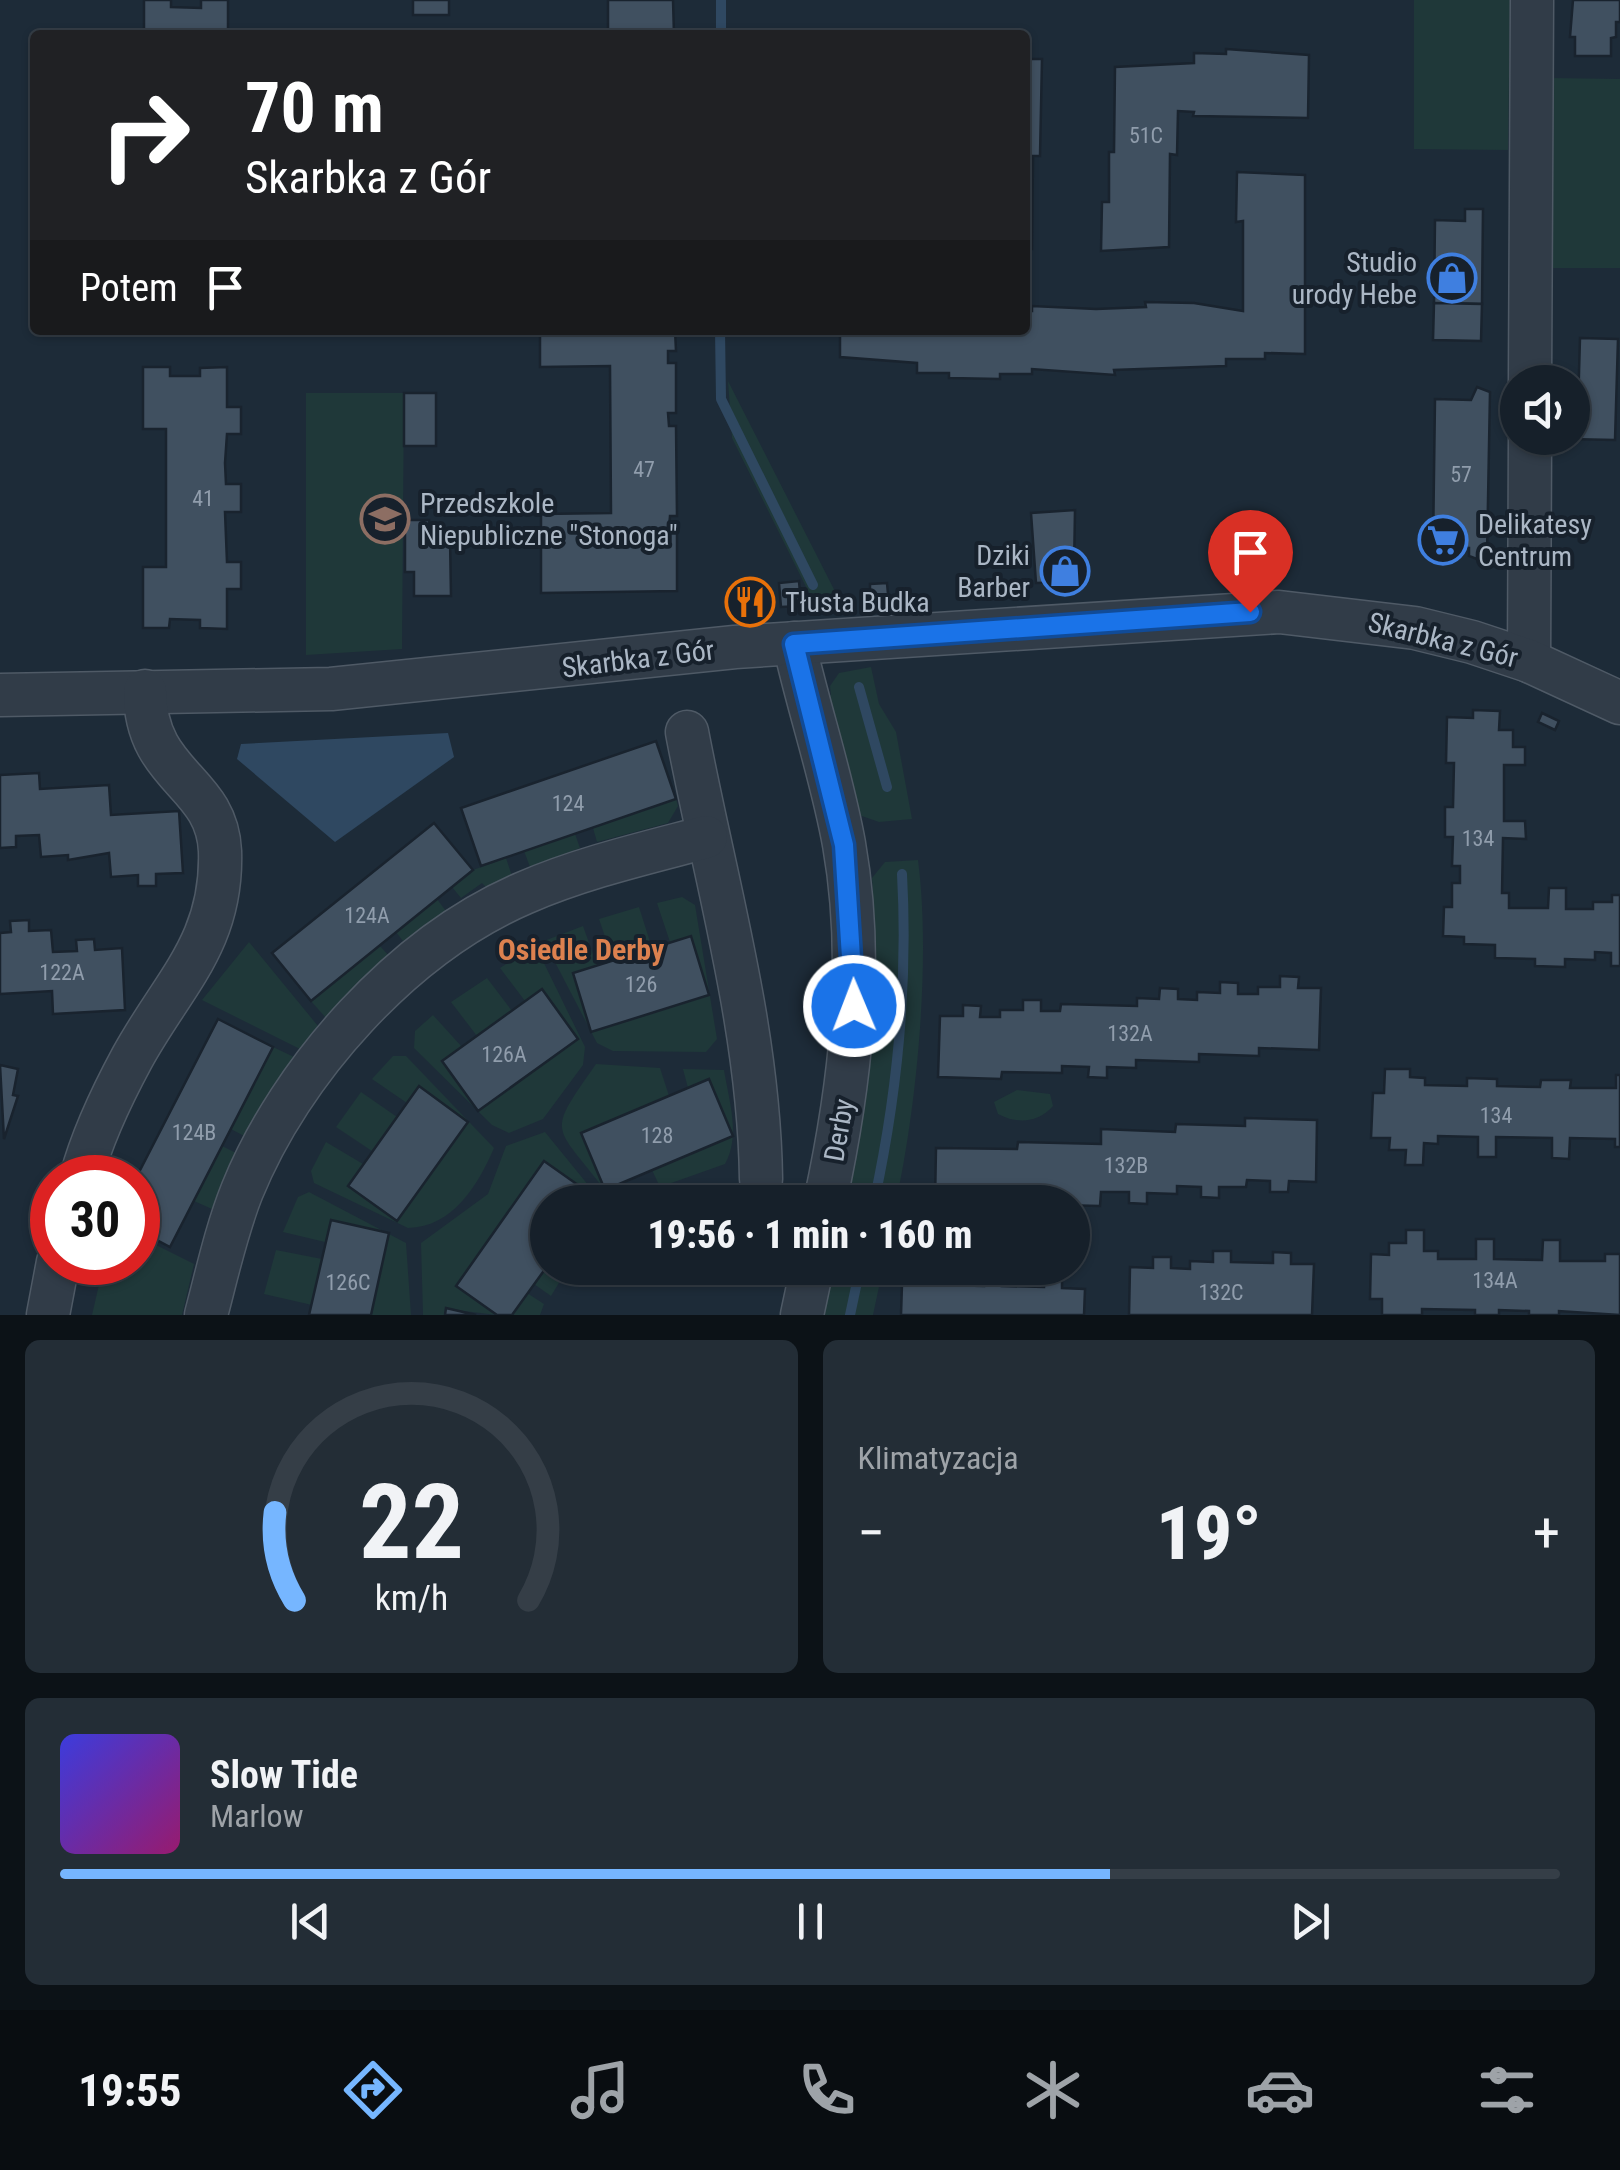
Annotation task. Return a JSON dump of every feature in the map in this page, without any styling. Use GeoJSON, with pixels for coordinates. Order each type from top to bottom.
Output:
{"type":"FeatureCollection","features":[{"type":"Feature","properties":{"kind":"street"},"geometry":{"type":"LineString","coordinates":[[1530,365],[1532,0]]}},
{"type":"Feature","properties":{"kind":"street"},"geometry":{"type":"LineString","coordinates":[[1529,661],[1530,455]]}},
{"type":"Feature","properties":{"kind":"street","name":"Skarbka z Gór"},"geometry":{"type":"LineString","coordinates":[[0,696],[380,685],[794,644],[1279,612],[1415,628],[1529,661],[1620,703]]}},
{"type":"Feature","properties":{"kind":"street","name":"Derby"},"geometry":{"type":"LineString","coordinates":[[794,644],[844,845],[852,927],[854,1006],[846,1095],[829,1185]]}},
{"type":"Feature","properties":{"kind":"street"},"geometry":{"type":"LineString","coordinates":[[88,1155],[132,1058],[208,938],[220,898],[220,846],[208,807],[154,746],[145,719],[145,691]]}},
{"type":"Feature","properties":{"kind":"street"},"geometry":{"type":"LineString","coordinates":[[687,732],[706,838],[722,886],[771,1180],[787,1185]]}},
{"type":"Feature","properties":{"kind":"street"},"geometry":{"type":"LineString","coordinates":[[206,1315],[242,1192],[270,1132],[332,1044],[371,1000],[478,916],[524,893],[706,838]]}},
{"type":"Feature","properties":{"kind":"street"},"geometry":{"type":"LineString","coordinates":[[48,1315],[54,1285]]}},
{"type":"Feature","properties":{"kind":"street"},"geometry":{"type":"LineString","coordinates":[[802,1315],[808,1285]]}},
{"type":"Feature","properties":{"kind":"green space"},"geometry":{"type":"Polygon","coordinates":[[[1414,0],[1510,0],[1508,150],[1414,149],[1414,0]]]}},
{"type":"Feature","properties":{"kind":"green space"},"geometry":{"type":"Polygon","coordinates":[[[1549,78],[1620,79],[1620,268],[1547,268],[1549,78]]]}},
{"type":"Feature","properties":{"kind":"green space"},"geometry":{"type":"Polygon","coordinates":[[[728,381],[845,611],[818,611],[732,438],[728,381]]]}},
{"type":"Feature","properties":{"kind":"green space","name":"Przedszkole Niepubliczne \"Stonoga\""},"geometry":{"type":"Polygon","coordinates":[[[306,393],[404,393],[402,649],[306,655],[306,393]]]}},
{"type":"Feature","properties":{"kind":"green space"},"geometry":{"type":"Polygon","coordinates":[[[871,667],[879,704],[896,732],[912,819],[879,822],[859,815],[824,698],[831,695],[830,686],[839,673],[871,667]]]}},
{"type":"Feature","properties":{"kind":"green space"},"geometry":{"type":"Polygon","coordinates":[[[676,799],[678,806],[668,823],[597,842],[593,828],[676,799]]]}},
{"type":"Feature","properties":{"kind":"green space"},"geometry":{"type":"Polygon","coordinates":[[[575,834],[580,848],[530,867],[524,851],[575,834]]]}},
{"type":"Feature","properties":{"kind":"green space"},"geometry":{"type":"Polygon","coordinates":[[[506,858],[512,876],[486,887],[482,883],[461,898],[452,887],[473,870],[506,858]]]}},
{"type":"Feature","properties":{"kind":"green space"},"geometry":{"type":"Polygon","coordinates":[[[918,860],[922,899],[920,1032],[910,1122],[899,1185],[841,1185],[865,895],[873,893],[872,878],[885,862],[918,860]]]}},
{"type":"Feature","properties":{"kind":"green space"},"geometry":{"type":"Polygon","coordinates":[[[682,897],[695,905],[717,1039],[706,1052],[613,1051],[597,1043],[544,941],[583,926],[597,965],[573,973],[591,1031],[708,995],[691,936],[670,942],[657,903],[682,897]]]}},
{"type":"Feature","properties":{"kind":"green space"},"geometry":{"type":"Polygon","coordinates":[[[437,899],[448,914],[403,941],[396,932],[437,899]]]}},
{"type":"Feature","properties":{"kind":"green space"},"geometry":{"type":"Polygon","coordinates":[[[639,907],[652,948],[613,960],[599,919],[639,907]]]}},
{"type":"Feature","properties":{"kind":"green space"},"geometry":{"type":"Polygon","coordinates":[[[249,942],[318,1026],[300,1049],[202,1000],[249,942]]]}},
{"type":"Feature","properties":{"kind":"green space"},"geometry":{"type":"Polygon","coordinates":[[[379,945],[389,956],[326,1018],[311,1001],[379,945]]]}},
{"type":"Feature","properties":{"kind":"green space"},"geometry":{"type":"Polygon","coordinates":[[[525,952],[541,957],[585,1047],[583,1065],[543,1119],[509,1133],[492,1125],[414,1048],[415,1031],[433,1015],[462,1047],[443,1062],[479,1111],[578,1039],[542,989],[525,1001],[500,968],[525,952]]]}},
{"type":"Feature","properties":{"kind":"green space"},"geometry":{"type":"Polygon","coordinates":[[[487,978],[512,1011],[477,1036],[451,1002],[487,978]]]}},
{"type":"Feature","properties":{"kind":"green space"},"geometry":{"type":"Polygon","coordinates":[[[273,1047],[294,1057],[244,1136],[231,1129],[273,1047]]]}},
{"type":"Feature","properties":{"kind":"green space"},"geometry":{"type":"Polygon","coordinates":[[[393,1056],[406,1056],[494,1148],[462,1202],[424,1226],[408,1228],[314,1183],[311,1171],[326,1142],[363,1164],[348,1186],[397,1221],[467,1122],[419,1087],[407,1103],[372,1079],[393,1056]]]}},
{"type":"Feature","properties":{"kind":"green space"},"geometry":{"type":"Polygon","coordinates":[[[596,1064],[660,1068],[669,1096],[582,1133],[603,1185],[566,1139],[562,1128],[569,1104],[596,1064]]]}},
{"type":"Feature","properties":{"kind":"green space"},"geometry":{"type":"Polygon","coordinates":[[[683,1069],[724,1070],[733,1135],[709,1079],[688,1088],[683,1069]]]}},
{"type":"Feature","properties":{"kind":"green space"},"geometry":{"type":"Polygon","coordinates":[[[1017,1090],[1050,1094],[1053,1106],[1041,1116],[1027,1120],[998,1114],[994,1102],[1017,1090]]]}},
{"type":"Feature","properties":{"kind":"green space"},"geometry":{"type":"Polygon","coordinates":[[[361,1092],[397,1117],[372,1151],[336,1127],[361,1092]]]}},
{"type":"Feature","properties":{"kind":"green space"},"geometry":{"type":"Polygon","coordinates":[[[545,1132],[588,1185],[578,1185],[544,1161],[537,1185],[530,1185],[530,1207],[497,1315],[447,1309],[445,1315],[423,1315],[421,1243],[488,1194],[506,1146],[545,1132]]]}},
{"type":"Feature","properties":{"kind":"green space"},"geometry":{"type":"Polygon","coordinates":[[[733,1136],[725,1164],[666,1185],[659,1185],[652,1170],[733,1136]]]}},
{"type":"Feature","properties":{"kind":"green space"},"geometry":{"type":"Polygon","coordinates":[[[222,1146],[236,1153],[212,1209],[194,1201],[222,1146]]]}},
{"type":"Feature","properties":{"kind":"green space"},"geometry":{"type":"Polygon","coordinates":[[[309,1192],[385,1232],[331,1220],[325,1242],[283,1232],[298,1197],[309,1192]]]}},
{"type":"Feature","properties":{"kind":"green space"},"geometry":{"type":"Polygon","coordinates":[[[389,1234],[406,1243],[411,1315],[371,1315],[389,1234]]]}},
{"type":"Feature","properties":{"kind":"green space"},"geometry":{"type":"Polygon","coordinates":[[[160,1247],[194,1264],[182,1315],[92,1315],[99,1285],[160,1285],[160,1247]]]}},
{"type":"Feature","properties":{"kind":"green space"},"geometry":{"type":"Polygon","coordinates":[[[276,1250],[322,1259],[312,1305],[264,1294],[276,1250]]]}},
{"type":"Feature","properties":{"kind":"green space"},"geometry":{"type":"Polygon","coordinates":[[[535,1285],[558,1285],[551,1296],[535,1285]]]}},
{"type":"Feature","properties":{"kind":"green space"},"geometry":{"type":"Polygon","coordinates":[[[823,1285],[879,1285],[873,1315],[817,1315],[823,1285]]]}},
{"type":"Feature","properties":{"kind":"green space"},"geometry":{"type":"Polygon","coordinates":[[[527,1293],[544,1304],[540,1315],[512,1315],[527,1293]]]}},
{"type":"Feature","properties":{"kind":"water"},"geometry":{"type":"Polygon","coordinates":[[[448,733],[454,757],[335,842],[237,759],[241,744],[448,733]]]}},
{"type":"Feature","properties":{"kind":"building"},"geometry":{"type":"Polygon","coordinates":[[[144,0],[171,0],[171,7],[201,8],[201,0],[228,0],[228,30],[144,30],[144,0]]]}},
{"type":"Feature","properties":{"kind":"building"},"geometry":{"type":"Polygon","coordinates":[[[413,0],[449,0],[449,15],[413,15],[413,0]]]}},
{"type":"Feature","properties":{"kind":"building"},"geometry":{"type":"Polygon","coordinates":[[[608,0],[673,0],[674,30],[608,30],[608,0]]]}},
{"type":"Feature","properties":{"kind":"building"},"geometry":{"type":"Polygon","coordinates":[[[1573,0],[1620,0],[1620,22],[1616,22],[1616,37],[1611,38],[1611,56],[1575,56],[1575,37],[1570,37],[1573,0]]]}},
{"type":"Feature","properties":{"kind":"building"},"geometry":{"type":"Polygon","coordinates":[[[1226,49],[1309,55],[1308,118],[1193,116],[1194,112],[1178,111],[1177,155],[1170,154],[1169,247],[1101,251],[1102,202],[1109,202],[1109,152],[1114,152],[1115,67],[1194,63],[1194,53],[1226,54],[1226,49]]]}},
{"type":"Feature","properties":{"kind":"building"},"geometry":{"type":"Polygon","coordinates":[[[1030,59],[1042,59],[1040,156],[1033,156],[1032,249],[1030,59]]]}},
{"type":"Feature","properties":{"kind":"building"},"geometry":{"type":"Polygon","coordinates":[[[1237,172],[1305,175],[1305,354],[1265,353],[1265,359],[1226,359],[1226,366],[1114,370],[1115,375],[1032,369],[1032,374],[1000,374],[1000,379],[949,378],[949,373],[917,373],[917,363],[840,357],[840,335],[1030,335],[1032,306],[1096,309],[1146,307],[1145,302],[1194,303],[1243,311],[1243,221],[1236,222],[1237,172]]]}},
{"type":"Feature","properties":{"kind":"building"},"geometry":{"type":"Polygon","coordinates":[[[1465,209],[1483,209],[1482,304],[1434,303],[1435,220],[1465,221],[1465,209]]]}},
{"type":"Feature","properties":{"kind":"building"},"geometry":{"type":"Polygon","coordinates":[[[1434,303],[1482,304],[1481,341],[1433,340],[1434,303]]]}},
{"type":"Feature","properties":{"kind":"building"},"geometry":{"type":"Polygon","coordinates":[[[540,335],[675,335],[676,351],[668,351],[668,363],[676,363],[676,413],[668,413],[669,426],[676,426],[677,516],[670,516],[669,528],[677,528],[677,591],[541,593],[541,514],[611,513],[610,366],[540,367],[540,335]]]}},
{"type":"Feature","properties":{"kind":"building"},"geometry":{"type":"Polygon","coordinates":[[[1580,338],[1618,339],[1615,440],[1590,439],[1590,365],[1579,365],[1580,338]]]}},
{"type":"Feature","properties":{"kind":"building"},"geometry":{"type":"Polygon","coordinates":[[[143,367],[170,367],[170,376],[200,376],[200,368],[227,367],[227,407],[241,407],[241,434],[227,434],[225,463],[226,484],[241,484],[241,512],[225,512],[227,562],[241,562],[241,589],[227,589],[227,629],[200,628],[200,620],[170,619],[169,628],[143,628],[143,567],[166,567],[166,429],[143,429],[143,367]]]}},
{"type":"Feature","properties":{"kind":"building"},"geometry":{"type":"Polygon","coordinates":[[[1477,387],[1490,392],[1487,556],[1482,561],[1469,556],[1469,548],[1433,547],[1435,399],[1471,400],[1477,387]]]}},
{"type":"Feature","properties":{"kind":"building"},"geometry":{"type":"Polygon","coordinates":[[[404,393],[436,393],[436,446],[404,446],[404,393]]]}},
{"type":"Feature","properties":{"kind":"building"},"geometry":{"type":"Polygon","coordinates":[[[1075,510],[1074,570],[1064,582],[1036,583],[1031,513],[1075,510]]]}},
{"type":"Feature","properties":{"kind":"building"},"geometry":{"type":"Polygon","coordinates":[[[405,520],[429,520],[429,526],[442,526],[441,538],[450,538],[451,596],[414,596],[414,572],[405,572],[405,520]]]}},
{"type":"Feature","properties":{"kind":"building"},"geometry":{"type":"Polygon","coordinates":[[[799,581],[801,606],[781,607],[779,583],[799,581]]]}},
{"type":"Feature","properties":{"kind":"building"},"geometry":{"type":"Polygon","coordinates":[[[740,582],[759,582],[760,609],[741,610],[740,582]]]}},
{"type":"Feature","properties":{"kind":"building"},"geometry":{"type":"Polygon","coordinates":[[[887,583],[888,594],[870,595],[870,584],[887,583]]]}},
{"type":"Feature","properties":{"kind":"building"},"geometry":{"type":"Polygon","coordinates":[[[1473,710],[1500,711],[1499,730],[1513,730],[1513,747],[1525,747],[1525,765],[1504,765],[1504,821],[1525,821],[1526,839],[1503,838],[1502,893],[1509,893],[1509,908],[1548,908],[1549,888],[1566,888],[1566,909],[1593,909],[1593,902],[1612,902],[1612,895],[1620,895],[1620,966],[1611,966],[1611,953],[1595,952],[1595,960],[1565,959],[1565,967],[1535,966],[1535,959],[1495,958],[1495,945],[1464,944],[1464,937],[1443,936],[1444,907],[1452,907],[1452,883],[1460,883],[1460,866],[1452,866],[1453,837],[1445,837],[1445,807],[1453,807],[1454,763],[1446,763],[1447,717],[1473,718],[1473,710]]]}},
{"type":"Feature","properties":{"kind":"building"},"geometry":{"type":"Polygon","coordinates":[[[1542,713],[1559,721],[1555,730],[1538,722],[1542,713]]]}},
{"type":"Feature","properties":{"kind":"building"},"geometry":{"type":"Polygon","coordinates":[[[656,741],[676,799],[481,866],[461,808],[656,741]]]}},
{"type":"Feature","properties":{"kind":"building"},"geometry":{"type":"Polygon","coordinates":[[[39,773],[40,789],[109,785],[111,815],[179,811],[183,873],[156,874],[156,886],[138,886],[138,875],[111,877],[109,853],[68,860],[68,855],[41,857],[39,835],[16,836],[16,847],[0,848],[0,775],[39,773]]]}},
{"type":"Feature","properties":{"kind":"building"},"geometry":{"type":"Polygon","coordinates":[[[434,823],[473,870],[311,1001],[272,953],[434,823]]]}},
{"type":"Feature","properties":{"kind":"building"},"geometry":{"type":"Polygon","coordinates":[[[29,920],[29,931],[51,930],[53,952],[77,951],[76,940],[94,939],[95,950],[122,948],[125,1010],[53,1014],[52,991],[0,994],[0,933],[11,932],[10,921],[29,920]]]}},
{"type":"Feature","properties":{"kind":"building"},"geometry":{"type":"Polygon","coordinates":[[[691,936],[709,995],[591,1032],[573,973],[691,936]]]}},
{"type":"Feature","properties":{"kind":"building"},"geometry":{"type":"Polygon","coordinates":[[[1280,976],[1299,977],[1298,988],[1321,988],[1319,1050],[1259,1048],[1259,1056],[1199,1054],[1199,1062],[1136,1060],[1136,1068],[1107,1067],[1107,1078],[1088,1077],[1089,1067],[1062,1066],[1062,1073],[1002,1072],[1001,1079],[938,1077],[940,1016],[963,1016],[963,1005],[981,1006],[980,1017],[1000,1017],[1000,1010],[1023,1010],[1023,1000],[1041,1000],[1041,1011],[1060,1011],[1061,1004],[1137,1006],[1137,998],[1159,999],[1160,988],[1178,989],[1178,999],[1197,1000],[1197,992],[1220,993],[1220,982],[1238,983],[1238,994],[1258,994],[1258,987],[1280,987],[1280,976]]]}},
{"type":"Feature","properties":{"kind":"building"},"geometry":{"type":"Polygon","coordinates":[[[542,989],[578,1039],[478,1111],[442,1061],[542,989]]]}},
{"type":"Feature","properties":{"kind":"building"},"geometry":{"type":"Polygon","coordinates":[[[218,1019],[273,1047],[170,1247],[160,1242],[160,1155],[148,1155],[218,1019]]]}},
{"type":"Feature","properties":{"kind":"building"},"geometry":{"type":"Polygon","coordinates":[[[0,1065],[18,1069],[13,1095],[18,1096],[4,1139],[0,1065]]]}},
{"type":"Feature","properties":{"kind":"building"},"geometry":{"type":"Polygon","coordinates":[[[1385,1069],[1410,1069],[1410,1077],[1425,1078],[1425,1085],[1467,1086],[1467,1078],[1497,1079],[1497,1086],[1540,1087],[1541,1080],[1571,1080],[1570,1088],[1616,1088],[1616,1075],[1620,1075],[1620,1147],[1615,1147],[1615,1139],[1570,1138],[1569,1159],[1552,1158],[1552,1138],[1496,1137],[1496,1157],[1478,1157],[1478,1137],[1438,1136],[1438,1144],[1424,1143],[1423,1165],[1405,1165],[1406,1150],[1389,1150],[1390,1138],[1371,1138],[1373,1093],[1384,1093],[1385,1069]]]}},
{"type":"Feature","properties":{"kind":"building"},"geometry":{"type":"Polygon","coordinates":[[[709,1079],[733,1136],[617,1185],[603,1185],[581,1133],[709,1079]]]}},
{"type":"Feature","properties":{"kind":"building"},"geometry":{"type":"Polygon","coordinates":[[[419,1086],[468,1122],[397,1221],[348,1186],[419,1086]]]}},
{"type":"Feature","properties":{"kind":"building"},"geometry":{"type":"Polygon","coordinates":[[[1245,1118],[1317,1120],[1316,1182],[1289,1181],[1288,1192],[1270,1192],[1270,1181],[1247,1180],[1246,1187],[1219,1187],[1219,1198],[1201,1197],[1201,1187],[1177,1186],[1177,1194],[1147,1193],[1147,1204],[1129,1203],[1129,1192],[1101,1192],[1100,1206],[1090,1206],[1090,1185],[935,1185],[936,1148],[1017,1149],[1018,1142],[1101,1144],[1101,1129],[1175,1132],[1176,1124],[1245,1126],[1245,1118]]]}},
{"type":"Feature","properties":{"kind":"building"},"geometry":{"type":"Polygon","coordinates":[[[544,1161],[578,1185],[530,1185],[530,1285],[534,1285],[512,1315],[497,1315],[456,1286],[544,1161]]]}},
{"type":"Feature","properties":{"kind":"building"},"geometry":{"type":"Polygon","coordinates":[[[331,1220],[389,1233],[371,1315],[309,1315],[331,1220]]]}},
{"type":"Feature","properties":{"kind":"building"},"geometry":{"type":"Polygon","coordinates":[[[1406,1230],[1424,1230],[1424,1251],[1438,1251],[1438,1259],[1476,1259],[1476,1239],[1494,1239],[1494,1259],[1542,1260],[1543,1240],[1560,1240],[1560,1261],[1605,1261],[1605,1254],[1620,1254],[1620,1315],[1559,1311],[1559,1315],[1529,1315],[1529,1311],[1499,1310],[1499,1315],[1475,1315],[1475,1310],[1422,1309],[1422,1315],[1382,1315],[1382,1299],[1370,1299],[1371,1254],[1389,1255],[1389,1243],[1406,1243],[1406,1230]]]}},
{"type":"Feature","properties":{"kind":"building"},"geometry":{"type":"Polygon","coordinates":[[[1213,1251],[1231,1251],[1231,1262],[1273,1263],[1273,1252],[1291,1253],[1291,1264],[1314,1264],[1312,1315],[1129,1315],[1130,1267],[1153,1268],[1153,1257],[1171,1257],[1171,1268],[1190,1269],[1190,1261],[1213,1262],[1213,1251]]]}},
{"type":"Feature","properties":{"kind":"building"},"geometry":{"type":"Polygon","coordinates":[[[902,1285],[1062,1285],[1085,1289],[1084,1315],[901,1315],[902,1285]]]}},
{"type":"Feature","properties":{"kind":"building"},"geometry":{"type":"Polygon","coordinates":[[[446,1308],[476,1315],[445,1315],[446,1308]]]}},
{"type":"Feature","properties":{"kind":"waterway"},"geometry":{"type":"LineString","coordinates":[[721,0],[721,30]]}},
{"type":"Feature","properties":{"kind":"waterway"},"geometry":{"type":"LineString","coordinates":[[720,335],[721,399],[813,585]]}},
{"type":"Feature","properties":{"kind":"waterway"},"geometry":{"type":"LineString","coordinates":[[859,687],[887,787]]}},
{"type":"Feature","properties":{"kind":"waterway"},"geometry":{"type":"LineString","coordinates":[[877,1185],[899,1039],[902,874]]}},
{"type":"Feature","properties":{"kind":"waterway"},"geometry":{"type":"LineString","coordinates":[[850,1315],[856,1285]]}},
{"type":"Feature","properties":{"kind":"place","name":"Studio urody Hebe"},"geometry":{"type":"Point","coordinates":[1452,278]}},
{"type":"Feature","properties":{"kind":"place","name":"Przedszkole Niepubliczne \"Stonoga\""},"geometry":{"type":"Point","coordinates":[385,519]}},
{"type":"Feature","properties":{"kind":"place","name":"Delikatesy Centrum"},"geometry":{"type":"Point","coordinates":[1443,540]}},
{"type":"Feature","properties":{"kind":"place","name":"Dziki Barber"},"geometry":{"type":"Point","coordinates":[1065,571]}},
{"type":"Feature","properties":{"kind":"place","name":"Tłusta Budka"},"geometry":{"type":"Point","coordinates":[750,602]}},
{"type":"Feature","properties":{"kind":"district","name":"Osiedle Derby"},"geometry":{"type":"Point","coordinates":[581,949]}},
{"type":"Feature","properties":{"kind":"route"},"geometry":{"type":"LineString","coordinates":[[854,1006],[844,845],[794,644],[1250,612]]}}]}
